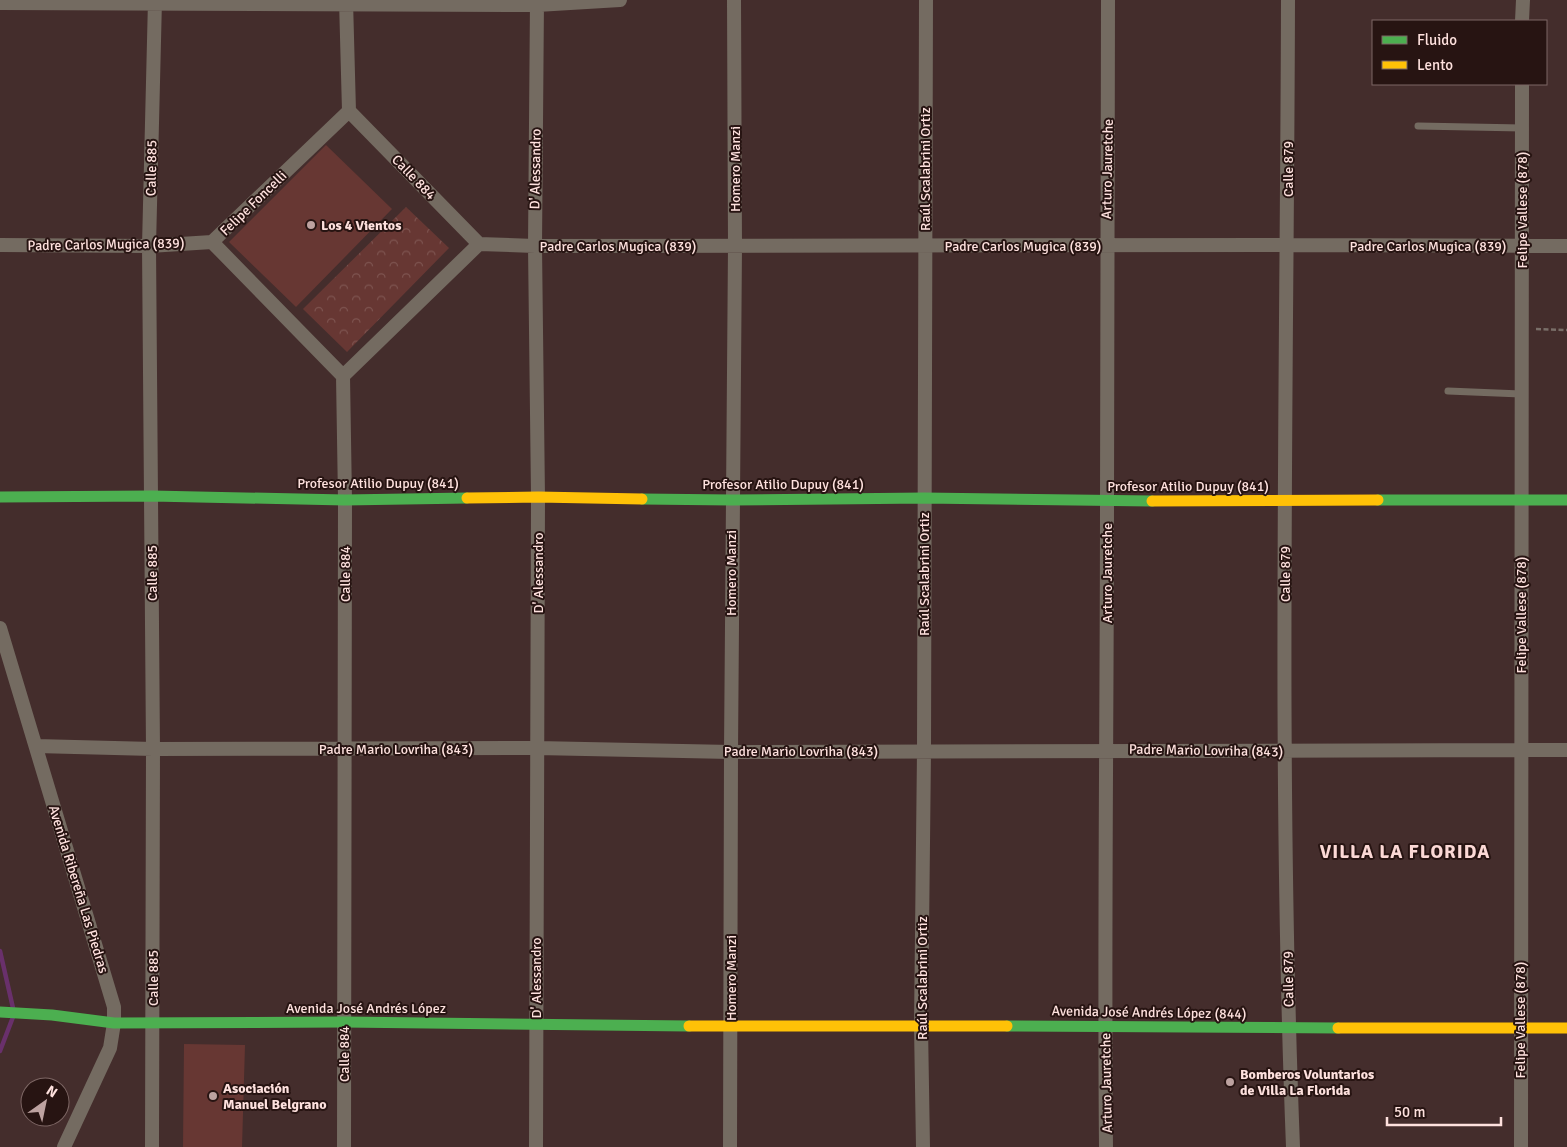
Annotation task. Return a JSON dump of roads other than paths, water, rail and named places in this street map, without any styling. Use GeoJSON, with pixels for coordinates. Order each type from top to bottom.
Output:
{"type":"FeatureCollection","features":[{"type":"Feature","properties":{"kind":"main road","name":"Profesor Atilio Dupuy (841)"},"geometry":{"type":"LineString","coordinates":[[0,498],[152,496],[345,500],[538,497],[732,500],[924,498],[1107,501],[1567,500]]}},
{"type":"Feature","properties":{"kind":"main road","name":"Avenida José Andrés López"},"geometry":{"type":"LineString","coordinates":[[0,1012],[52,1015],[114,1023],[344,1022],[732,1026]]}},
{"type":"Feature","properties":{"kind":"main road","name":"Avenida José Andrés López (844)"},"geometry":{"type":"LineString","coordinates":[[732,1026],[1567,1028]]}},
{"type":"Feature","properties":{"kind":"street"},"geometry":{"type":"LineString","coordinates":[[0,3],[537,2],[620,0]]}},
{"type":"Feature","properties":{"kind":"street","name":"Homero Manzi"},"geometry":{"type":"LineString","coordinates":[[730,1147],[732,1026],[730,752],[735,246],[734,0]]}},
{"type":"Feature","properties":{"kind":"street","name":"Raúl Scalabrini Ortiz"},"geometry":{"type":"LineString","coordinates":[[923,1147],[926,0]]}},
{"type":"Feature","properties":{"kind":"street","name":"Arturo Jauretche"},"geometry":{"type":"LineString","coordinates":[[1106,1147],[1105,750],[1108,0]]}},
{"type":"Feature","properties":{"kind":"street","name":"Calle 879"},"geometry":{"type":"LineString","coordinates":[[1288,0],[1285,751],[1288,1028],[1293,1147]]}},
{"type":"Feature","properties":{"kind":"street"},"geometry":{"type":"LineString","coordinates":[[1522,0],[1522,20]]}},
{"type":"Feature","properties":{"kind":"street","name":"Calle 885"},"geometry":{"type":"LineString","coordinates":[[152,1147],[153,749],[149,246],[155,2]]}},
{"type":"Feature","properties":{"kind":"street"},"geometry":{"type":"LineString","coordinates":[[346,2],[349,111]]}},
{"type":"Feature","properties":{"kind":"street","name":"D' Alessandro"},"geometry":{"type":"LineString","coordinates":[[536,1147],[538,497],[534,246],[537,2]]}},
{"type":"Feature","properties":{"kind":"street","name":"Felipe Vallese (878)"},"geometry":{"type":"LineString","coordinates":[[1520,1147],[1522,85]]}},
{"type":"Feature","properties":{"kind":"street","name":"Felipe Foncelli"},"geometry":{"type":"LineString","coordinates":[[343,376],[212,242],[349,111]]}},
{"type":"Feature","properties":{"kind":"street","name":"Calle 884"},"geometry":{"type":"LineString","coordinates":[[349,111],[479,244]]}},
{"type":"Feature","properties":{"kind":"street","name":"Padre Carlos Mugica (839)"},"geometry":{"type":"LineString","coordinates":[[0,244],[149,246],[212,242]]}},
{"type":"Feature","properties":{"kind":"street"},"geometry":{"type":"LineString","coordinates":[[343,376],[479,244]]}},
{"type":"Feature","properties":{"kind":"street","name":"Padre Carlos Mugica (839)"},"geometry":{"type":"LineString","coordinates":[[479,244],[534,246],[1106,246],[1288,244],[1567,246]]}},
{"type":"Feature","properties":{"kind":"street","name":"Calle 884"},"geometry":{"type":"LineString","coordinates":[[343,376],[345,500],[344,1147]]}},
{"type":"Feature","properties":{"kind":"street","name":"Avenida Ribereña Las Piedras"},"geometry":{"type":"LineString","coordinates":[[0,628],[114,1007],[114,1023],[110,1048],[64,1147]]}},
{"type":"Feature","properties":{"kind":"street","name":"Padre Mario Lovriha (843)"},"geometry":{"type":"LineString","coordinates":[[36,746],[153,749],[536,748],[730,752],[1567,750]]}},
{"type":"Feature","properties":{"kind":"lane"},"geometry":{"type":"LineString","coordinates":[[1418,126],[1522,128]]}},
{"type":"Feature","properties":{"kind":"lane"},"geometry":{"type":"LineString","coordinates":[[1448,391],[1521,394]]}},
{"type":"Feature","properties":{"kind":"waterway"},"geometry":{"type":"LineString","coordinates":[[0,951],[13,1008]]}},
{"type":"Feature","properties":{"kind":"waterway"},"geometry":{"type":"LineString","coordinates":[[0,1051],[13,1017]]}},
{"type":"Feature","properties":{"kind":"place","name":"Los 4 Vientos"},"geometry":{"type":"Point","coordinates":[311,225]}},
{"type":"Feature","properties":{"kind":"place","name":"Bomberos Voluntarios de Villa La Florida"},"geometry":{"type":"Point","coordinates":[1230,1082]}},
{"type":"Feature","properties":{"kind":"place","name":"Asociación Manuel Belgrano"},"geometry":{"type":"Point","coordinates":[213,1096]}},
{"type":"Feature","properties":{"kind":"district","name":"VILLA LA FLORIDA"},"geometry":{"type":"Point","coordinates":[1405,851]}}]}
